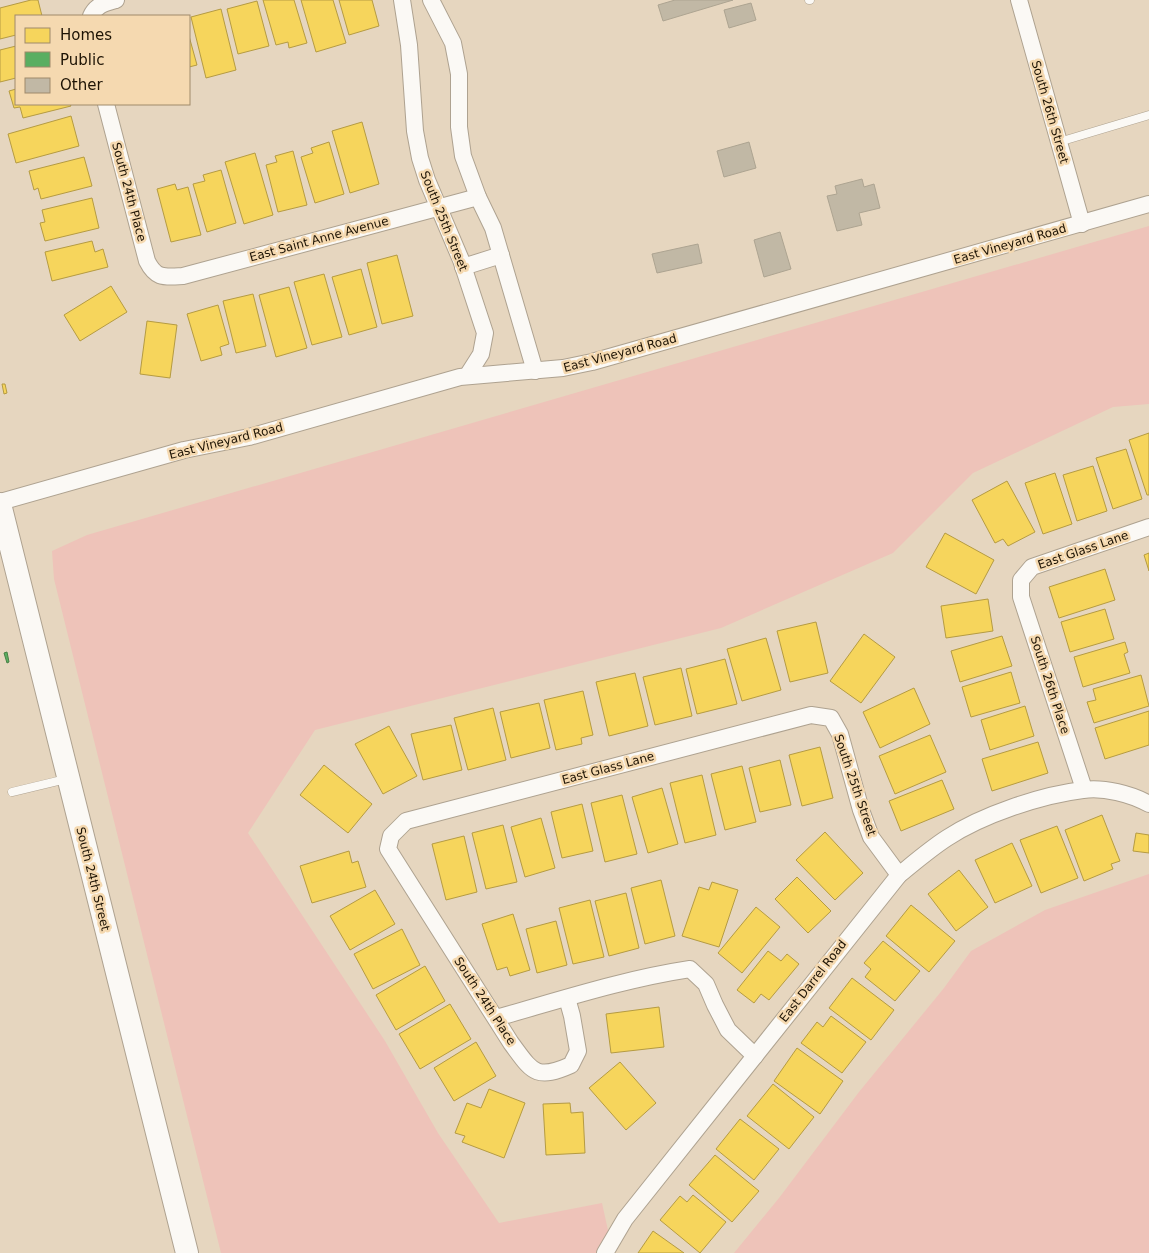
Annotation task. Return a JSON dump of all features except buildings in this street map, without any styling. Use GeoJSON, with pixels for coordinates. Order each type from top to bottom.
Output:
{"type":"FeatureCollection","features":[{"type":"Feature","properties":{"kind":"main road","name":"South 24th Street"},"geometry":{"type":"LineString","coordinates":[[0,503],[187,1253]]}},
{"type":"Feature","properties":{"kind":"street"},"geometry":{"type":"LineString","coordinates":[[92,14],[101,4],[116,0]]}},
{"type":"Feature","properties":{"kind":"street","name":"South 25th Street"},"geometry":{"type":"LineString","coordinates":[[402,0],[409,45],[415,131],[427,180],[440,207],[463,266],[485,333],[481,354],[467,376]]}},
{"type":"Feature","properties":{"kind":"street"},"geometry":{"type":"LineString","coordinates":[[431,0],[453,43],[459,74],[459,127],[463,156],[478,197],[493,228],[535,371]]}},
{"type":"Feature","properties":{"kind":"street","name":"South 26th Street"},"geometry":{"type":"LineString","coordinates":[[1019,0],[1082,224]]}},
{"type":"Feature","properties":{"kind":"street","name":"South 24th Place"},"geometry":{"type":"LineString","coordinates":[[106,105],[147,261],[151,270],[160,276]]}},
{"type":"Feature","properties":{"kind":"street","name":"East Saint Anne Avenue"},"geometry":{"type":"LineString","coordinates":[[160,276],[182,276],[478,197]]}},
{"type":"Feature","properties":{"kind":"street","name":"East Vineyard Road"},"geometry":{"type":"LineString","coordinates":[[0,503],[184,450],[250,437],[460,377],[563,368],[592,362],[1149,204]]}},
{"type":"Feature","properties":{"kind":"street"},"geometry":{"type":"LineString","coordinates":[[463,266],[501,255]]}},
{"type":"Feature","properties":{"kind":"street","name":"East Glass Lane"},"geometry":{"type":"LineString","coordinates":[[1021,580],[1032,568],[1149,527]]}},
{"type":"Feature","properties":{"kind":"street","name":"South 26th Place"},"geometry":{"type":"LineString","coordinates":[[1021,580],[1021,597],[1084,789]]}},
{"type":"Feature","properties":{"kind":"street","name":"East Glass Lane"},"geometry":{"type":"LineString","coordinates":[[390,836],[406,821],[811,715],[832,718]]}},
{"type":"Feature","properties":{"kind":"street","name":"South 25th Street"},"geometry":{"type":"LineString","coordinates":[[832,718],[840,734],[861,810],[871,837],[899,875]]}},
{"type":"Feature","properties":{"kind":"street","name":"East Darrel Road"},"geometry":{"type":"LineString","coordinates":[[755,1056],[899,875],[948,837],[990,816],[1026,802],[1084,789],[1112,791],[1148,802]]}},
{"type":"Feature","properties":{"kind":"street","name":"South 24th Place"},"geometry":{"type":"LineString","coordinates":[[390,836],[388,849],[496,1018],[527,1064],[538,1073],[554,1073],[571,1065],[578,1051],[567,998]]}},
{"type":"Feature","properties":{"kind":"street"},"geometry":{"type":"LineString","coordinates":[[496,1018],[567,998],[690,969],[706,984],[714,1005],[728,1030],[755,1056],[625,1219],[605,1253]]}},
{"type":"Feature","properties":{"kind":"lane"},"geometry":{"type":"LineString","coordinates":[[1059,142],[1149,115]]}},
{"type":"Feature","properties":{"kind":"lane"},"geometry":{"type":"LineString","coordinates":[[12,792],[68,778]]}},
{"type":"Feature","properties":{"kind":"shaded area"},"geometry":{"type":"Polygon","coordinates":[[[1149,226],[1149,404],[1113,407],[973,473],[893,553],[721,628],[315,730],[248,833],[385,1041],[438,1133],[499,1223],[602,1203],[613,1253],[221,1253],[54,579],[52,551],[87,535],[1149,226]]]}},
{"type":"Feature","properties":{"kind":"shaded area"},"geometry":{"type":"Polygon","coordinates":[[[1149,874],[1149,1253],[734,1253],[779,1198],[859,1092],[944,988],[971,951],[1045,910],[1149,874]]]}}]}
